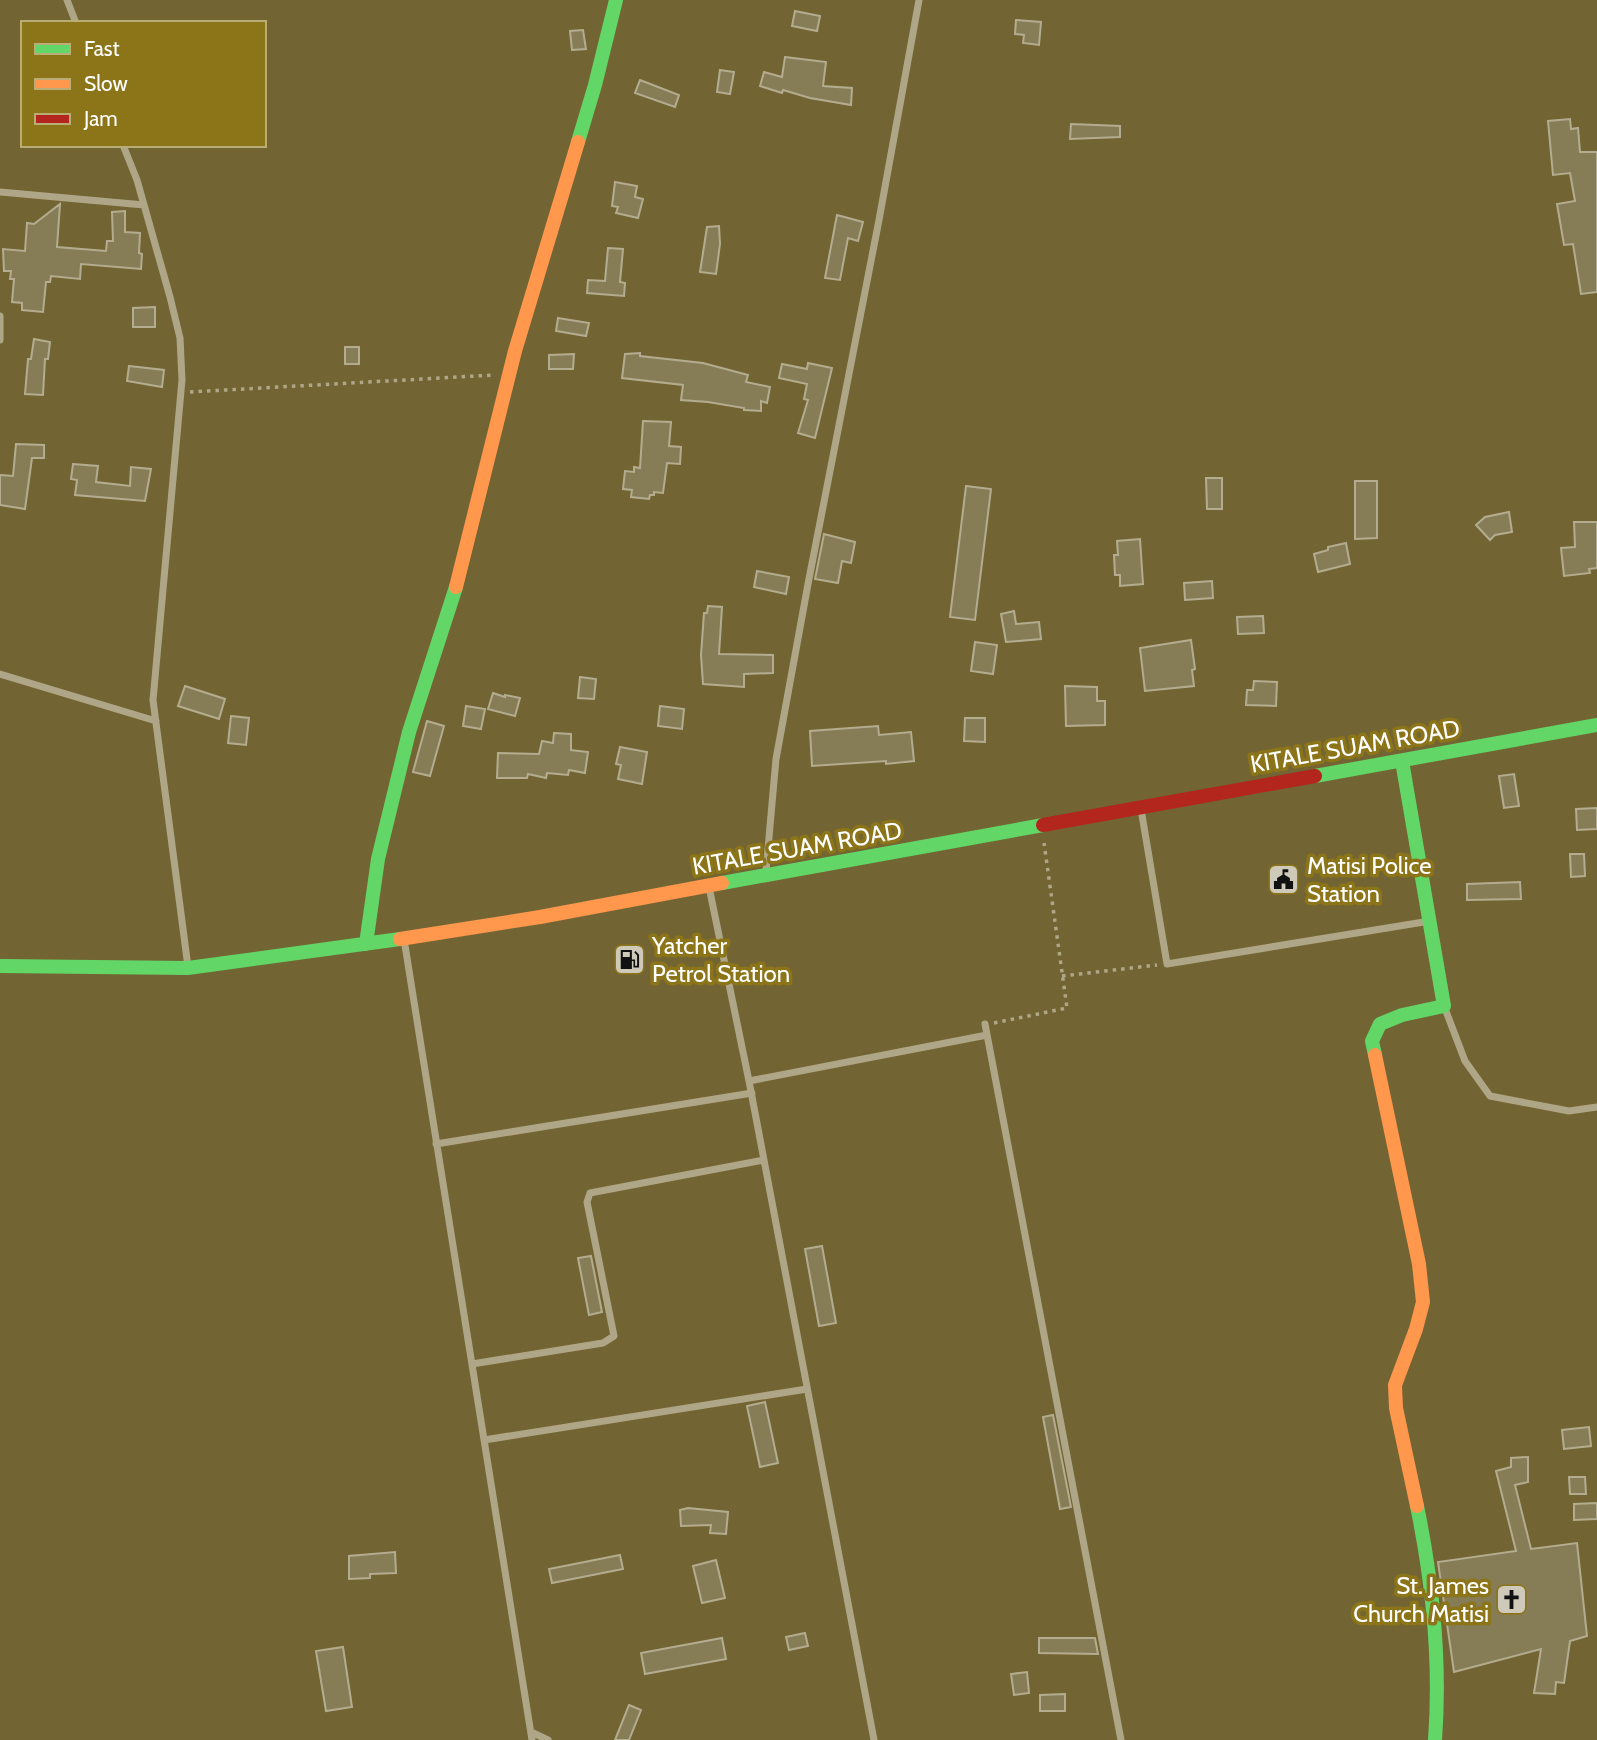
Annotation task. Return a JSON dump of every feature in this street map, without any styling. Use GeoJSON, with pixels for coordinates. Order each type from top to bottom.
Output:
{"type":"FeatureCollection","features":[{"type":"Feature","properties":{"kind":"main road"},"geometry":{"type":"LineString","coordinates":[[366,944],[378,859],[409,732],[461,570],[509,374],[595,85],[616,0]]}},
{"type":"Feature","properties":{"kind":"main road","name":"KITALE SUAM ROAD"},"geometry":{"type":"LineString","coordinates":[[0,966],[188,968],[366,944],[628,902],[1597,725]]}},
{"type":"Feature","properties":{"kind":"main road"},"geometry":{"type":"LineString","coordinates":[[1402,761],[1444,1006],[1402,1015],[1380,1024],[1372,1041],[1419,1264],[1423,1302],[1395,1385],[1396,1408],[1433,1582],[1439,1641],[1434,1740]]}},
{"type":"Feature","properties":{"kind":"street"},"geometry":{"type":"LineString","coordinates":[[67,0],[75,21]]}},
{"type":"Feature","properties":{"kind":"street"},"geometry":{"type":"LineString","coordinates":[[765,875],[776,759],[880,220],[919,0]]}},
{"type":"Feature","properties":{"kind":"street"},"geometry":{"type":"LineString","coordinates":[[125,147],[144,205],[180,338],[181,393],[153,700],[188,968]]}},
{"type":"Feature","properties":{"kind":"street"},"geometry":{"type":"LineString","coordinates":[[0,192],[144,205]]}},
{"type":"Feature","properties":{"kind":"street"},"geometry":{"type":"LineString","coordinates":[[0,316],[0,340]]}},
{"type":"Feature","properties":{"kind":"street"},"geometry":{"type":"LineString","coordinates":[[0,674],[156,721]]}},
{"type":"Feature","properties":{"kind":"street"},"geometry":{"type":"LineString","coordinates":[[1141,808],[1167,964],[1430,920]]}},
{"type":"Feature","properties":{"kind":"street"},"geometry":{"type":"LineString","coordinates":[[709,886],[752,1093],[874,1740]]}},
{"type":"Feature","properties":{"kind":"street"},"geometry":{"type":"LineString","coordinates":[[404,938],[531,1736],[548,1740]]}},
{"type":"Feature","properties":{"kind":"street"},"geometry":{"type":"LineString","coordinates":[[1444,1006],[1465,1061],[1490,1096],[1569,1111],[1597,1107]]}},
{"type":"Feature","properties":{"kind":"street"},"geometry":{"type":"LineString","coordinates":[[985,1024],[1122,1740]]}},
{"type":"Feature","properties":{"kind":"street"},"geometry":{"type":"LineString","coordinates":[[749,1081],[987,1035]]}},
{"type":"Feature","properties":{"kind":"street"},"geometry":{"type":"LineString","coordinates":[[436,1144],[752,1093]]}},
{"type":"Feature","properties":{"kind":"street"},"geometry":{"type":"LineString","coordinates":[[472,1364],[603,1343],[614,1336],[587,1202],[590,1193],[764,1160]]}},
{"type":"Feature","properties":{"kind":"street"},"geometry":{"type":"LineString","coordinates":[[484,1440],[807,1389]]}},
{"type":"Feature","properties":{"kind":"path"},"geometry":{"type":"LineString","coordinates":[[181,393],[509,374]]}},
{"type":"Feature","properties":{"kind":"path"},"geometry":{"type":"LineString","coordinates":[[985,1024],[1067,1008],[1041,826]]}},
{"type":"Feature","properties":{"kind":"path"},"geometry":{"type":"LineString","coordinates":[[1062,976],[1167,964]]}},
{"type":"Feature","properties":{"kind":"building"},"geometry":{"type":"Polygon","coordinates":[[[795,11],[820,16],[817,31],[792,26],[795,11]]]}},
{"type":"Feature","properties":{"kind":"building"},"geometry":{"type":"Polygon","coordinates":[[[1016,20],[1041,22],[1039,45],[1023,43],[1024,35],[1015,34],[1016,20]]]}},
{"type":"Feature","properties":{"kind":"building"},"geometry":{"type":"Polygon","coordinates":[[[583,30],[586,49],[572,50],[570,31],[583,30]]]}},
{"type":"Feature","properties":{"kind":"building"},"geometry":{"type":"Polygon","coordinates":[[[785,57],[826,62],[823,86],[852,88],[851,105],[783,90],[782,93],[760,86],[764,72],[782,77],[785,57]]]}},
{"type":"Feature","properties":{"kind":"building"},"geometry":{"type":"Polygon","coordinates":[[[720,70],[734,72],[730,94],[717,92],[720,70]]]}},
{"type":"Feature","properties":{"kind":"building"},"geometry":{"type":"Polygon","coordinates":[[[640,80],[679,95],[675,107],[635,93],[640,80]]]}},
{"type":"Feature","properties":{"kind":"building"},"geometry":{"type":"Polygon","coordinates":[[[1570,119],[1571,129],[1578,128],[1580,152],[1597,152],[1597,292],[1581,294],[1573,244],[1564,245],[1557,204],[1575,201],[1570,173],[1553,175],[1548,121],[1570,119]]]}},
{"type":"Feature","properties":{"kind":"building"},"geometry":{"type":"Polygon","coordinates":[[[1071,124],[1120,126],[1120,137],[1070,139],[1071,124]]]}},
{"type":"Feature","properties":{"kind":"building"},"geometry":{"type":"Polygon","coordinates":[[[615,182],[637,186],[635,197],[643,199],[638,218],[616,213],[618,207],[612,206],[615,182]]]}},
{"type":"Feature","properties":{"kind":"building"},"geometry":{"type":"Polygon","coordinates":[[[60,204],[57,247],[106,251],[107,241],[113,241],[112,212],[125,211],[125,232],[140,233],[141,269],[81,264],[80,279],[51,276],[50,282],[46,282],[43,312],[22,310],[22,303],[12,302],[14,279],[10,279],[11,271],[4,271],[3,249],[25,251],[27,223],[34,224],[60,204]]]}},
{"type":"Feature","properties":{"kind":"building"},"geometry":{"type":"Polygon","coordinates":[[[837,215],[863,222],[858,241],[848,238],[840,280],[825,278],[837,215]]]}},
{"type":"Feature","properties":{"kind":"building"},"geometry":{"type":"Polygon","coordinates":[[[719,226],[720,244],[716,274],[700,272],[707,227],[719,226]]]}},
{"type":"Feature","properties":{"kind":"building"},"geometry":{"type":"Polygon","coordinates":[[[608,248],[623,249],[620,282],[625,283],[624,296],[587,293],[588,280],[605,281],[608,248]]]}},
{"type":"Feature","properties":{"kind":"building"},"geometry":{"type":"Polygon","coordinates":[[[155,307],[155,327],[133,327],[133,308],[155,307]]]}},
{"type":"Feature","properties":{"kind":"building"},"geometry":{"type":"Polygon","coordinates":[[[558,318],[589,323],[586,336],[556,331],[558,318]]]}},
{"type":"Feature","properties":{"kind":"building"},"geometry":{"type":"Polygon","coordinates":[[[34,339],[50,342],[48,359],[45,359],[43,395],[25,394],[28,359],[31,359],[34,339]]]}},
{"type":"Feature","properties":{"kind":"building"},"geometry":{"type":"Polygon","coordinates":[[[345,347],[359,347],[359,364],[345,364],[345,347]]]}},
{"type":"Feature","properties":{"kind":"building"},"geometry":{"type":"Polygon","coordinates":[[[640,353],[640,356],[703,363],[748,375],[746,382],[770,387],[767,403],[761,401],[761,411],[681,400],[683,385],[622,378],[625,354],[640,353]]]}},
{"type":"Feature","properties":{"kind":"building"},"geometry":{"type":"Polygon","coordinates":[[[574,354],[573,369],[549,369],[549,355],[574,354]]]}},
{"type":"Feature","properties":{"kind":"building"},"geometry":{"type":"Polygon","coordinates":[[[808,363],[832,368],[815,438],[798,433],[808,400],[804,399],[807,384],[779,378],[782,364],[807,369],[808,363]]]}},
{"type":"Feature","properties":{"kind":"building"},"geometry":{"type":"Polygon","coordinates":[[[129,366],[164,370],[162,387],[127,381],[129,366]]]}},
{"type":"Feature","properties":{"kind":"building"},"geometry":{"type":"Polygon","coordinates":[[[643,421],[671,422],[669,446],[681,447],[680,464],[667,463],[663,493],[654,492],[649,499],[631,497],[632,490],[623,489],[625,471],[634,472],[634,467],[640,468],[643,421]]]}},
{"type":"Feature","properties":{"kind":"building"},"geometry":{"type":"Polygon","coordinates":[[[16,444],[44,445],[44,458],[32,458],[25,509],[0,505],[0,475],[13,476],[16,444]]]}},
{"type":"Feature","properties":{"kind":"building"},"geometry":{"type":"Polygon","coordinates":[[[73,464],[98,466],[96,482],[130,486],[131,467],[151,469],[145,501],[75,495],[77,480],[71,479],[73,464]]]}},
{"type":"Feature","properties":{"kind":"building"},"geometry":{"type":"Polygon","coordinates":[[[1206,478],[1222,478],[1222,509],[1207,509],[1206,478]]]}},
{"type":"Feature","properties":{"kind":"building"},"geometry":{"type":"Polygon","coordinates":[[[1355,481],[1377,481],[1377,538],[1355,539],[1355,481]]]}},
{"type":"Feature","properties":{"kind":"building"},"geometry":{"type":"Polygon","coordinates":[[[966,486],[991,489],[975,620],[950,617],[966,486]]]}},
{"type":"Feature","properties":{"kind":"building"},"geometry":{"type":"Polygon","coordinates":[[[1509,512],[1512,532],[1495,535],[1490,540],[1476,525],[1485,517],[1509,512]]]}},
{"type":"Feature","properties":{"kind":"building"},"geometry":{"type":"Polygon","coordinates":[[[1574,522],[1597,522],[1597,568],[1589,569],[1590,573],[1564,576],[1561,548],[1575,547],[1574,522]]]}},
{"type":"Feature","properties":{"kind":"building"},"geometry":{"type":"Polygon","coordinates":[[[824,534],[855,542],[851,563],[842,561],[838,583],[815,579],[824,534]]]}},
{"type":"Feature","properties":{"kind":"building"},"geometry":{"type":"Polygon","coordinates":[[[1140,539],[1143,584],[1120,586],[1120,575],[1115,575],[1114,555],[1118,555],[1117,541],[1140,539]]]}},
{"type":"Feature","properties":{"kind":"building"},"geometry":{"type":"Polygon","coordinates":[[[1346,543],[1350,564],[1318,572],[1314,554],[1346,543]]]}},
{"type":"Feature","properties":{"kind":"building"},"geometry":{"type":"Polygon","coordinates":[[[757,571],[789,577],[786,594],[754,587],[757,571]]]}},
{"type":"Feature","properties":{"kind":"building"},"geometry":{"type":"Polygon","coordinates":[[[1212,581],[1213,598],[1185,600],[1184,583],[1212,581]]]}},
{"type":"Feature","properties":{"kind":"building"},"geometry":{"type":"Polygon","coordinates":[[[708,606],[722,607],[719,654],[773,655],[773,673],[744,674],[744,687],[703,684],[701,655],[704,613],[707,613],[708,606]]]}},
{"type":"Feature","properties":{"kind":"building"},"geometry":{"type":"Polygon","coordinates":[[[1014,611],[1016,624],[1039,622],[1041,639],[1006,642],[1001,614],[1014,611]]]}},
{"type":"Feature","properties":{"kind":"building"},"geometry":{"type":"Polygon","coordinates":[[[1263,616],[1264,633],[1238,634],[1237,617],[1263,616]]]}},
{"type":"Feature","properties":{"kind":"building"},"geometry":{"type":"Polygon","coordinates":[[[1191,640],[1195,669],[1192,670],[1194,686],[1145,691],[1140,648],[1191,640]]]}},
{"type":"Feature","properties":{"kind":"building"},"geometry":{"type":"Polygon","coordinates":[[[975,642],[997,645],[993,674],[971,671],[975,642]]]}},
{"type":"Feature","properties":{"kind":"building"},"geometry":{"type":"Polygon","coordinates":[[[580,677],[596,679],[594,699],[578,698],[580,677]]]}},
{"type":"Feature","properties":{"kind":"building"},"geometry":{"type":"Polygon","coordinates":[[[1254,681],[1277,682],[1276,706],[1246,705],[1247,690],[1253,690],[1254,681]]]}},
{"type":"Feature","properties":{"kind":"building"},"geometry":{"type":"Polygon","coordinates":[[[185,686],[225,699],[219,719],[178,706],[185,686]]]}},
{"type":"Feature","properties":{"kind":"building"},"geometry":{"type":"Polygon","coordinates":[[[1065,686],[1097,687],[1097,701],[1105,701],[1105,725],[1066,726],[1065,686]]]}},
{"type":"Feature","properties":{"kind":"building"},"geometry":{"type":"Polygon","coordinates":[[[493,693],[520,698],[515,716],[488,709],[493,693]]]}},
{"type":"Feature","properties":{"kind":"building"},"geometry":{"type":"Polygon","coordinates":[[[466,706],[485,709],[481,729],[463,726],[466,706]]]}},
{"type":"Feature","properties":{"kind":"building"},"geometry":{"type":"Polygon","coordinates":[[[660,706],[684,709],[682,729],[658,726],[660,706]]]}},
{"type":"Feature","properties":{"kind":"building"},"geometry":{"type":"Polygon","coordinates":[[[231,716],[249,718],[246,745],[228,743],[231,716]]]}},
{"type":"Feature","properties":{"kind":"building"},"geometry":{"type":"Polygon","coordinates":[[[965,718],[985,718],[985,742],[964,741],[965,718]]]}},
{"type":"Feature","properties":{"kind":"building"},"geometry":{"type":"Polygon","coordinates":[[[427,721],[444,726],[430,776],[413,772],[427,721]]]}},
{"type":"Feature","properties":{"kind":"building"},"geometry":{"type":"Polygon","coordinates":[[[878,726],[879,735],[911,732],[914,761],[812,766],[810,731],[878,726]]]}},
{"type":"Feature","properties":{"kind":"building"},"geometry":{"type":"Polygon","coordinates":[[[554,733],[571,734],[571,750],[588,752],[585,773],[569,770],[568,775],[547,773],[546,778],[528,774],[527,778],[497,778],[498,753],[539,754],[542,741],[553,743],[554,733]]]}},
{"type":"Feature","properties":{"kind":"building"},"geometry":{"type":"Polygon","coordinates":[[[620,747],[647,752],[642,784],[618,779],[621,765],[616,764],[620,747]]]}},
{"type":"Feature","properties":{"kind":"building"},"geometry":{"type":"Polygon","coordinates":[[[1514,774],[1519,806],[1504,808],[1499,776],[1514,774]]]}},
{"type":"Feature","properties":{"kind":"building"},"geometry":{"type":"Polygon","coordinates":[[[1597,808],[1597,829],[1577,830],[1576,809],[1597,808]]]}},
{"type":"Feature","properties":{"kind":"building"},"geometry":{"type":"Polygon","coordinates":[[[1570,854],[1584,854],[1585,876],[1571,877],[1570,854]]]}},
{"type":"Feature","properties":{"kind":"building"},"geometry":{"type":"Polygon","coordinates":[[[1520,882],[1521,899],[1467,900],[1467,884],[1520,882]]]}},
{"type":"Feature","properties":{"kind":"building"},"geometry":{"type":"Polygon","coordinates":[[[822,1246],[836,1323],[819,1326],[805,1249],[822,1246]]]}},
{"type":"Feature","properties":{"kind":"building"},"geometry":{"type":"Polygon","coordinates":[[[591,1256],[602,1312],[589,1315],[578,1258],[591,1256]]]}},
{"type":"Feature","properties":{"kind":"building"},"geometry":{"type":"Polygon","coordinates":[[[765,1402],[778,1463],[760,1467],[747,1406],[765,1402]]]}},
{"type":"Feature","properties":{"kind":"building"},"geometry":{"type":"Polygon","coordinates":[[[1053,1415],[1071,1507],[1060,1509],[1043,1417],[1053,1415]]]}},
{"type":"Feature","properties":{"kind":"building"},"geometry":{"type":"Polygon","coordinates":[[[1589,1427],[1591,1446],[1564,1449],[1562,1430],[1589,1427]]]}},
{"type":"Feature","properties":{"kind":"building","name":"St. James Church Matisi"},"geometry":{"type":"Polygon","coordinates":[[[1528,1457],[1528,1482],[1515,1485],[1531,1549],[1577,1543],[1587,1636],[1570,1641],[1564,1683],[1556,1682],[1555,1694],[1534,1693],[1541,1649],[1454,1672],[1438,1562],[1516,1551],[1496,1471],[1511,1467],[1511,1458],[1528,1457]]]}},
{"type":"Feature","properties":{"kind":"building"},"geometry":{"type":"Polygon","coordinates":[[[1569,1477],[1585,1477],[1586,1494],[1570,1494],[1569,1477]]]}},
{"type":"Feature","properties":{"kind":"building"},"geometry":{"type":"Polygon","coordinates":[[[1597,1503],[1597,1519],[1574,1520],[1574,1504],[1597,1503]]]}},
{"type":"Feature","properties":{"kind":"building"},"geometry":{"type":"Polygon","coordinates":[[[688,1508],[728,1512],[726,1534],[710,1533],[711,1525],[681,1526],[680,1510],[688,1508]]]}},
{"type":"Feature","properties":{"kind":"building"},"geometry":{"type":"Polygon","coordinates":[[[395,1552],[396,1573],[370,1574],[370,1578],[349,1579],[349,1556],[395,1552]]]}},
{"type":"Feature","properties":{"kind":"building"},"geometry":{"type":"Polygon","coordinates":[[[620,1555],[623,1569],[552,1583],[549,1569],[620,1555]]]}},
{"type":"Feature","properties":{"kind":"building"},"geometry":{"type":"Polygon","coordinates":[[[716,1560],[725,1598],[702,1603],[693,1566],[716,1560]]]}},
{"type":"Feature","properties":{"kind":"building"},"geometry":{"type":"Polygon","coordinates":[[[805,1633],[808,1646],[789,1650],[786,1637],[805,1633]]]}},
{"type":"Feature","properties":{"kind":"building"},"geometry":{"type":"Polygon","coordinates":[[[722,1638],[726,1659],[645,1674],[641,1653],[722,1638]]]}},
{"type":"Feature","properties":{"kind":"building"},"geometry":{"type":"Polygon","coordinates":[[[1039,1638],[1095,1638],[1098,1654],[1039,1653],[1039,1638]]]}},
{"type":"Feature","properties":{"kind":"building"},"geometry":{"type":"Polygon","coordinates":[[[343,1647],[352,1707],[326,1711],[316,1651],[343,1647]]]}},
{"type":"Feature","properties":{"kind":"building"},"geometry":{"type":"Polygon","coordinates":[[[1027,1672],[1029,1693],[1014,1695],[1011,1674],[1027,1672]]]}},
{"type":"Feature","properties":{"kind":"building"},"geometry":{"type":"Polygon","coordinates":[[[1065,1694],[1065,1711],[1040,1711],[1040,1695],[1065,1694]]]}},
{"type":"Feature","properties":{"kind":"building"},"geometry":{"type":"Polygon","coordinates":[[[629,1705],[641,1710],[629,1740],[615,1740],[629,1705]]]}},
{"type":"Feature","properties":{"kind":"traffic: fast"},"geometry":{"type":"LineString","coordinates":[[578,142],[616,0]]}},
{"type":"Feature","properties":{"kind":"traffic: fast"},"geometry":{"type":"LineString","coordinates":[[366,944],[378,859],[409,732],[456,587]]}},
{"type":"Feature","properties":{"kind":"traffic: fast"},"geometry":{"type":"LineString","coordinates":[[1315,776],[1597,725]]}},
{"type":"Feature","properties":{"kind":"traffic: fast"},"geometry":{"type":"LineString","coordinates":[[1375,1055],[1372,1041],[1380,1024],[1402,1015],[1444,1006],[1402,761]]}},
{"type":"Feature","properties":{"kind":"traffic: fast"},"geometry":{"type":"LineString","coordinates":[[722,883],[1043,825]]}},
{"type":"Feature","properties":{"kind":"traffic: fast"},"geometry":{"type":"LineString","coordinates":[[0,966],[188,968],[400,939]]}},
{"type":"Feature","properties":{"kind":"traffic: fast"},"geometry":{"type":"LineString","coordinates":[[1417,1506],[1434,1622],[1437,1681],[1435,1740]]}},
{"type":"Feature","properties":{"kind":"traffic: slow"},"geometry":{"type":"LineString","coordinates":[[456,587],[515,351],[578,142]]}},
{"type":"Feature","properties":{"kind":"traffic: slow"},"geometry":{"type":"LineString","coordinates":[[400,939],[540,917],[722,883]]}},
{"type":"Feature","properties":{"kind":"traffic: slow"},"geometry":{"type":"LineString","coordinates":[[1375,1055],[1419,1264],[1423,1302],[1395,1385],[1396,1408],[1417,1506]]}},
{"type":"Feature","properties":{"kind":"traffic: jam"},"geometry":{"type":"LineString","coordinates":[[1043,825],[1315,776]]}},
{"type":"Feature","properties":{"kind":"place","name":"Matisi Police Station"},"geometry":{"type":"Point","coordinates":[1284,879]}},
{"type":"Feature","properties":{"kind":"place","name":"Yatcher Petrol Station"},"geometry":{"type":"Point","coordinates":[629,959]}},
{"type":"Feature","properties":{"kind":"place","name":"St. James Church Matisi"},"geometry":{"type":"Point","coordinates":[1512,1599]}}]}
